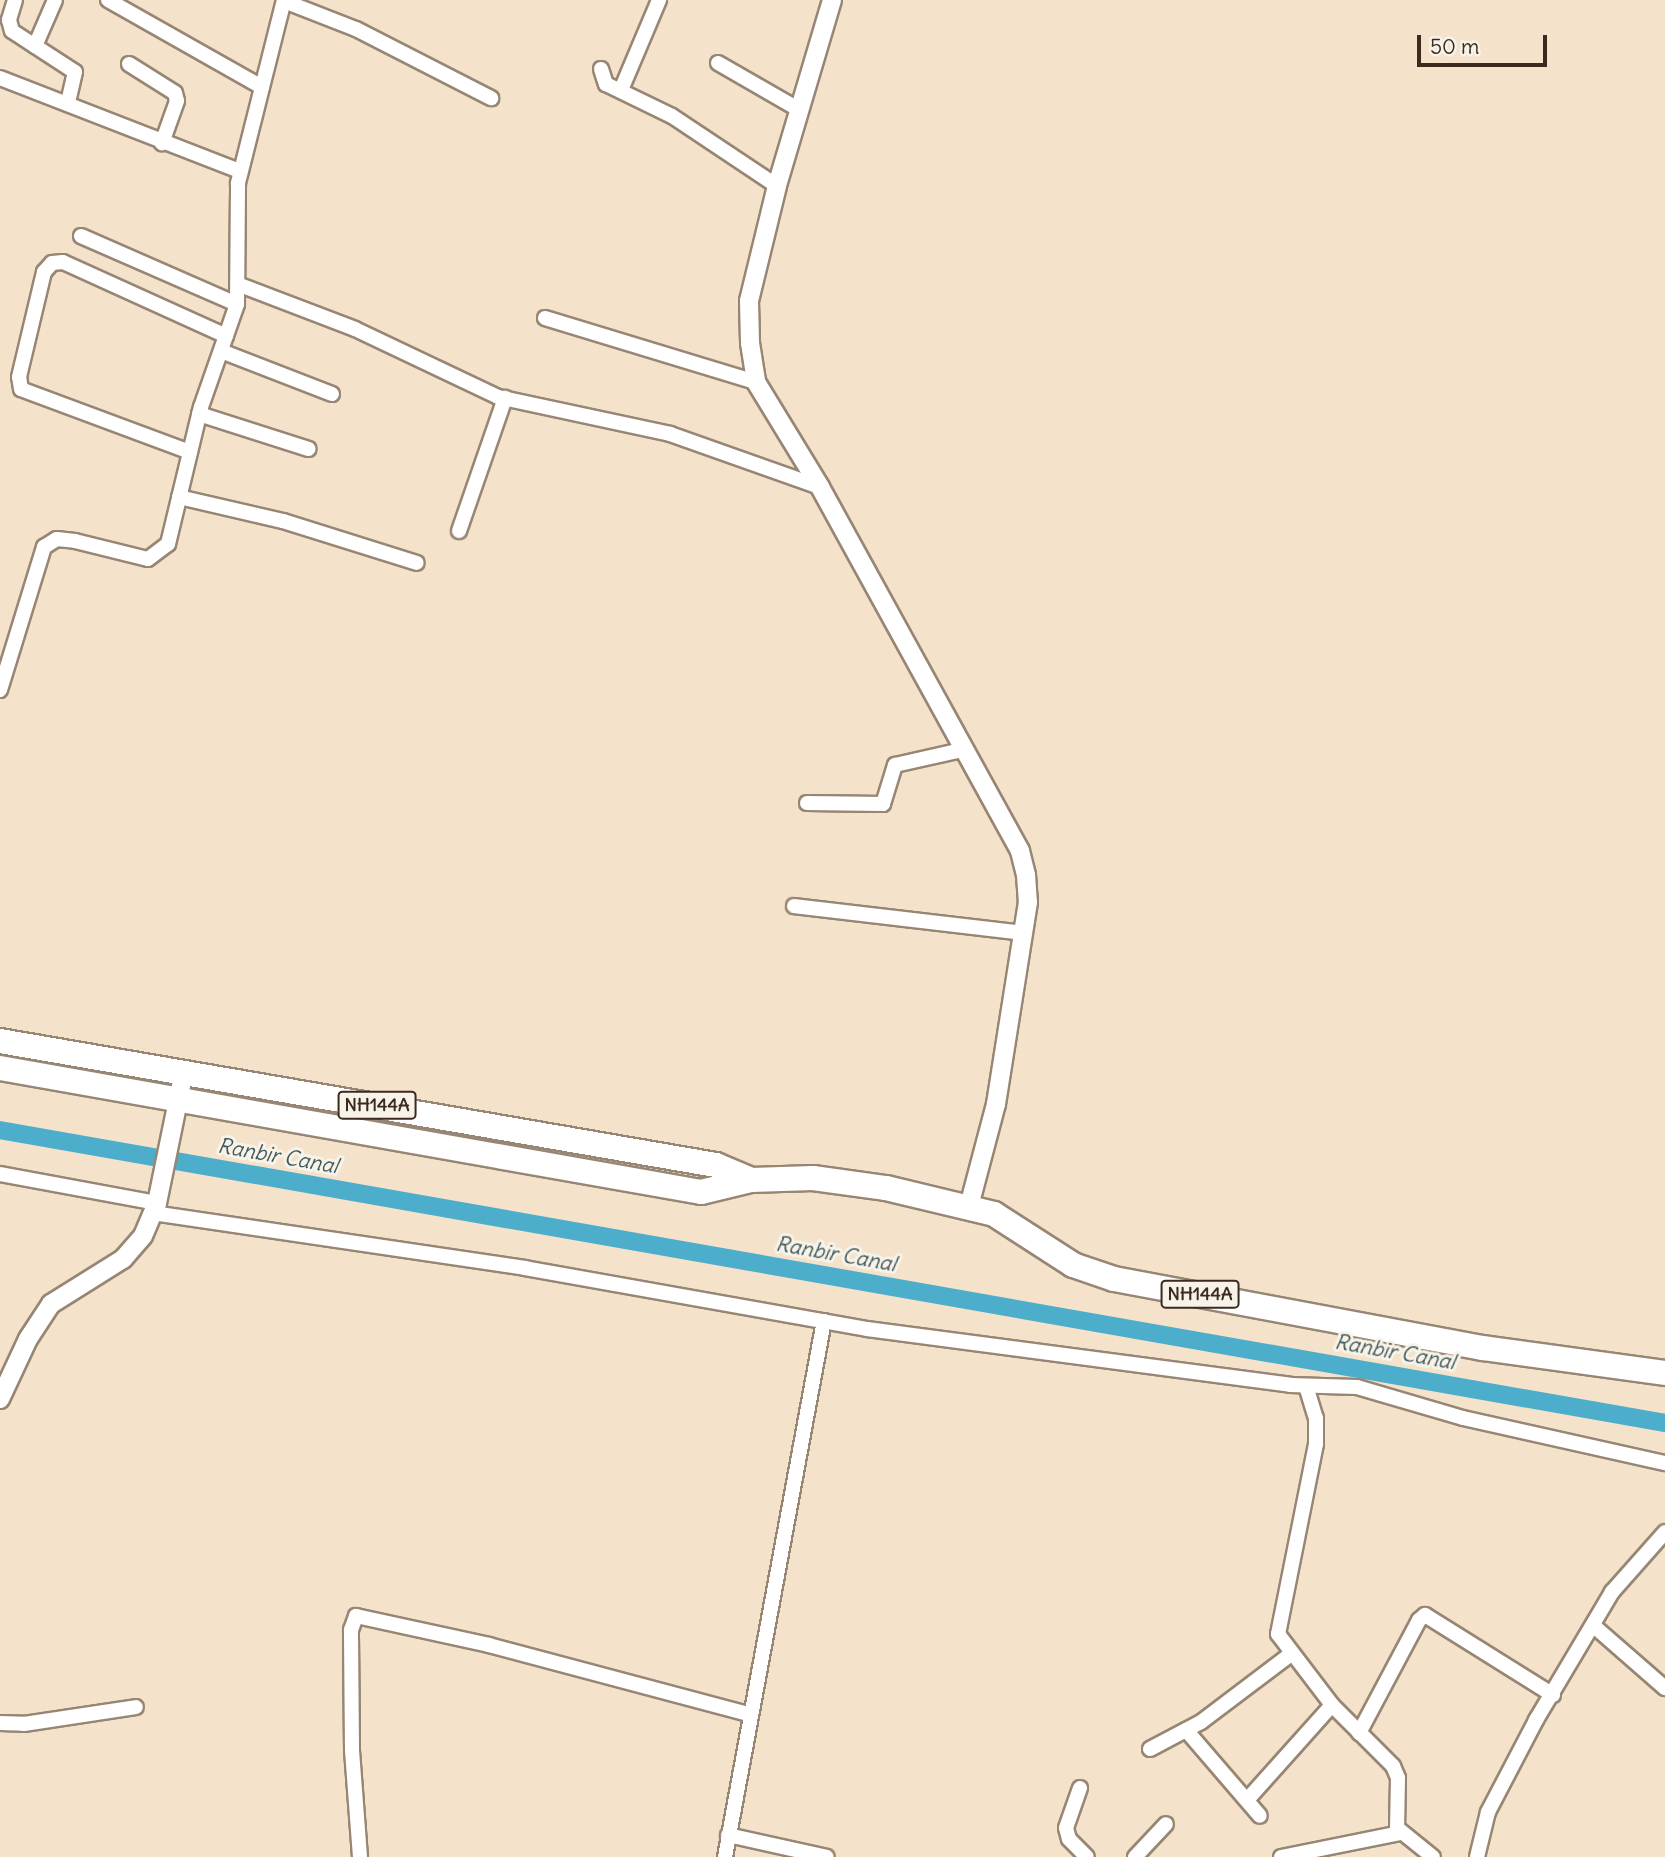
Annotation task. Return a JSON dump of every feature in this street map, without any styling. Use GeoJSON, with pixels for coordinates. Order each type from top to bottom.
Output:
{"type":"FeatureCollection","features":[{"type":"Feature","properties":{"kind":"highway","name":"NH144A"},"geometry":{"type":"LineString","coordinates":[[0,1041],[716,1165],[751,1180]]}},
{"type":"Feature","properties":{"kind":"highway","name":"NH144A"},"geometry":{"type":"LineString","coordinates":[[0,1068],[181,1097],[701,1192],[751,1180],[839,1181],[969,1206],[1015,1225],[1073,1265],[1114,1279],[1483,1348],[1665,1373]]}},
{"type":"Feature","properties":{"kind":"street"},"geometry":{"type":"LineString","coordinates":[[15,0],[10,26],[75,72],[68,103]]}},
{"type":"Feature","properties":{"kind":"street"},"geometry":{"type":"LineString","coordinates":[[35,46],[55,0]]}},
{"type":"Feature","properties":{"kind":"street"},"geometry":{"type":"LineString","coordinates":[[108,0],[262,87]]}},
{"type":"Feature","properties":{"kind":"street"},"geometry":{"type":"LineString","coordinates":[[0,690],[44,547],[66,540],[139,560],[154,558],[168,544],[199,414],[237,304],[240,285],[236,232],[240,171],[284,0],[356,29],[491,98]]}},
{"type":"Feature","properties":{"kind":"street"},"geometry":{"type":"LineString","coordinates":[[621,90],[659,0]]}},
{"type":"Feature","properties":{"kind":"street"},"geometry":{"type":"LineString","coordinates":[[832,0],[798,109],[749,302],[756,382],[820,487],[962,750],[1020,851],[1028,902],[996,1104],[969,1206]]}},
{"type":"Feature","properties":{"kind":"street"},"geometry":{"type":"LineString","coordinates":[[718,63],[798,109]]}},
{"type":"Feature","properties":{"kind":"street"},"geometry":{"type":"LineString","coordinates":[[129,64],[176,93],[162,143]]}},
{"type":"Feature","properties":{"kind":"street"},"geometry":{"type":"LineString","coordinates":[[601,69],[604,82],[673,116],[777,186]]}},
{"type":"Feature","properties":{"kind":"street"},"geometry":{"type":"LineString","coordinates":[[0,78],[240,171]]}},
{"type":"Feature","properties":{"kind":"street"},"geometry":{"type":"LineString","coordinates":[[81,236],[237,304]]}},
{"type":"Feature","properties":{"kind":"street"},"geometry":{"type":"LineString","coordinates":[[190,452],[21,388],[19,377],[44,272],[52,263],[63,261],[226,335]]}},
{"type":"Feature","properties":{"kind":"street"},"geometry":{"type":"LineString","coordinates":[[240,285],[355,329],[505,398],[670,434],[820,487]]}},
{"type":"Feature","properties":{"kind":"street"},"geometry":{"type":"LineString","coordinates":[[545,318],[756,382]]}},
{"type":"Feature","properties":{"kind":"street"},"geometry":{"type":"LineString","coordinates":[[220,351],[332,394]]}},
{"type":"Feature","properties":{"kind":"street"},"geometry":{"type":"LineString","coordinates":[[459,531],[505,398]]}},
{"type":"Feature","properties":{"kind":"street"},"geometry":{"type":"LineString","coordinates":[[199,414],[309,449]]}},
{"type":"Feature","properties":{"kind":"street"},"geometry":{"type":"LineString","coordinates":[[179,497],[283,521],[417,564]]}},
{"type":"Feature","properties":{"kind":"street"},"geometry":{"type":"LineString","coordinates":[[807,803],[883,804],[895,765],[962,750]]}},
{"type":"Feature","properties":{"kind":"street"},"geometry":{"type":"LineString","coordinates":[[794,906],[1023,933]]}},
{"type":"Feature","properties":{"kind":"street"},"geometry":{"type":"LineString","coordinates":[[0,1399],[28,1339],[51,1304],[123,1259],[143,1236],[155,1208],[174,1135],[184,1071]]}},
{"type":"Feature","properties":{"kind":"street"},"geometry":{"type":"LineString","coordinates":[[0,1174],[155,1208],[525,1268],[824,1321],[1306,1386],[1357,1387],[1464,1418],[1665,1463]]}},
{"type":"Feature","properties":{"kind":"street"},"geometry":{"type":"LineString","coordinates":[[724,1857],[824,1321]]}},
{"type":"Feature","properties":{"kind":"street"},"geometry":{"type":"LineString","coordinates":[[1306,1386],[1316,1418],[1316,1444],[1277,1626],[1291,1654],[1332,1705],[1396,1773],[1395,1821],[1400,1833],[1433,1857]]}},
{"type":"Feature","properties":{"kind":"street"},"geometry":{"type":"LineString","coordinates":[[1477,1857],[1488,1812],[1553,1695],[1595,1627],[1612,1592],[1665,1532]]}},
{"type":"Feature","properties":{"kind":"street"},"geometry":{"type":"LineString","coordinates":[[1359,1732],[1425,1615],[1553,1695]]}},
{"type":"Feature","properties":{"kind":"street"},"geometry":{"type":"LineString","coordinates":[[360,1857],[352,1750],[351,1630],[356,1616],[477,1642],[749,1714]]}},
{"type":"Feature","properties":{"kind":"street"},"geometry":{"type":"LineString","coordinates":[[1595,1627],[1665,1688]]}},
{"type":"Feature","properties":{"kind":"street"},"geometry":{"type":"LineString","coordinates":[[1150,1749],[1186,1730],[1291,1654]]}},
{"type":"Feature","properties":{"kind":"street"},"geometry":{"type":"LineString","coordinates":[[1247,1800],[1332,1705]]}},
{"type":"Feature","properties":{"kind":"street"},"geometry":{"type":"LineString","coordinates":[[0,1723],[136,1707]]}},
{"type":"Feature","properties":{"kind":"street"},"geometry":{"type":"LineString","coordinates":[[1186,1730],[1260,1816]]}},
{"type":"Feature","properties":{"kind":"street"},"geometry":{"type":"LineString","coordinates":[[1080,1788],[1066,1828],[1069,1839],[1087,1857]]}},
{"type":"Feature","properties":{"kind":"street"},"geometry":{"type":"LineString","coordinates":[[1135,1857],[1166,1824]]}},
{"type":"Feature","properties":{"kind":"street"},"geometry":{"type":"LineString","coordinates":[[1280,1857],[1400,1833]]}},
{"type":"Feature","properties":{"kind":"street"},"geometry":{"type":"LineString","coordinates":[[728,1835],[827,1857]]}},
{"type":"Feature","properties":{"kind":"waterway","name":"Ranbir Canal"},"geometry":{"type":"LineString","coordinates":[[0,1130],[1665,1423]]}}]}
